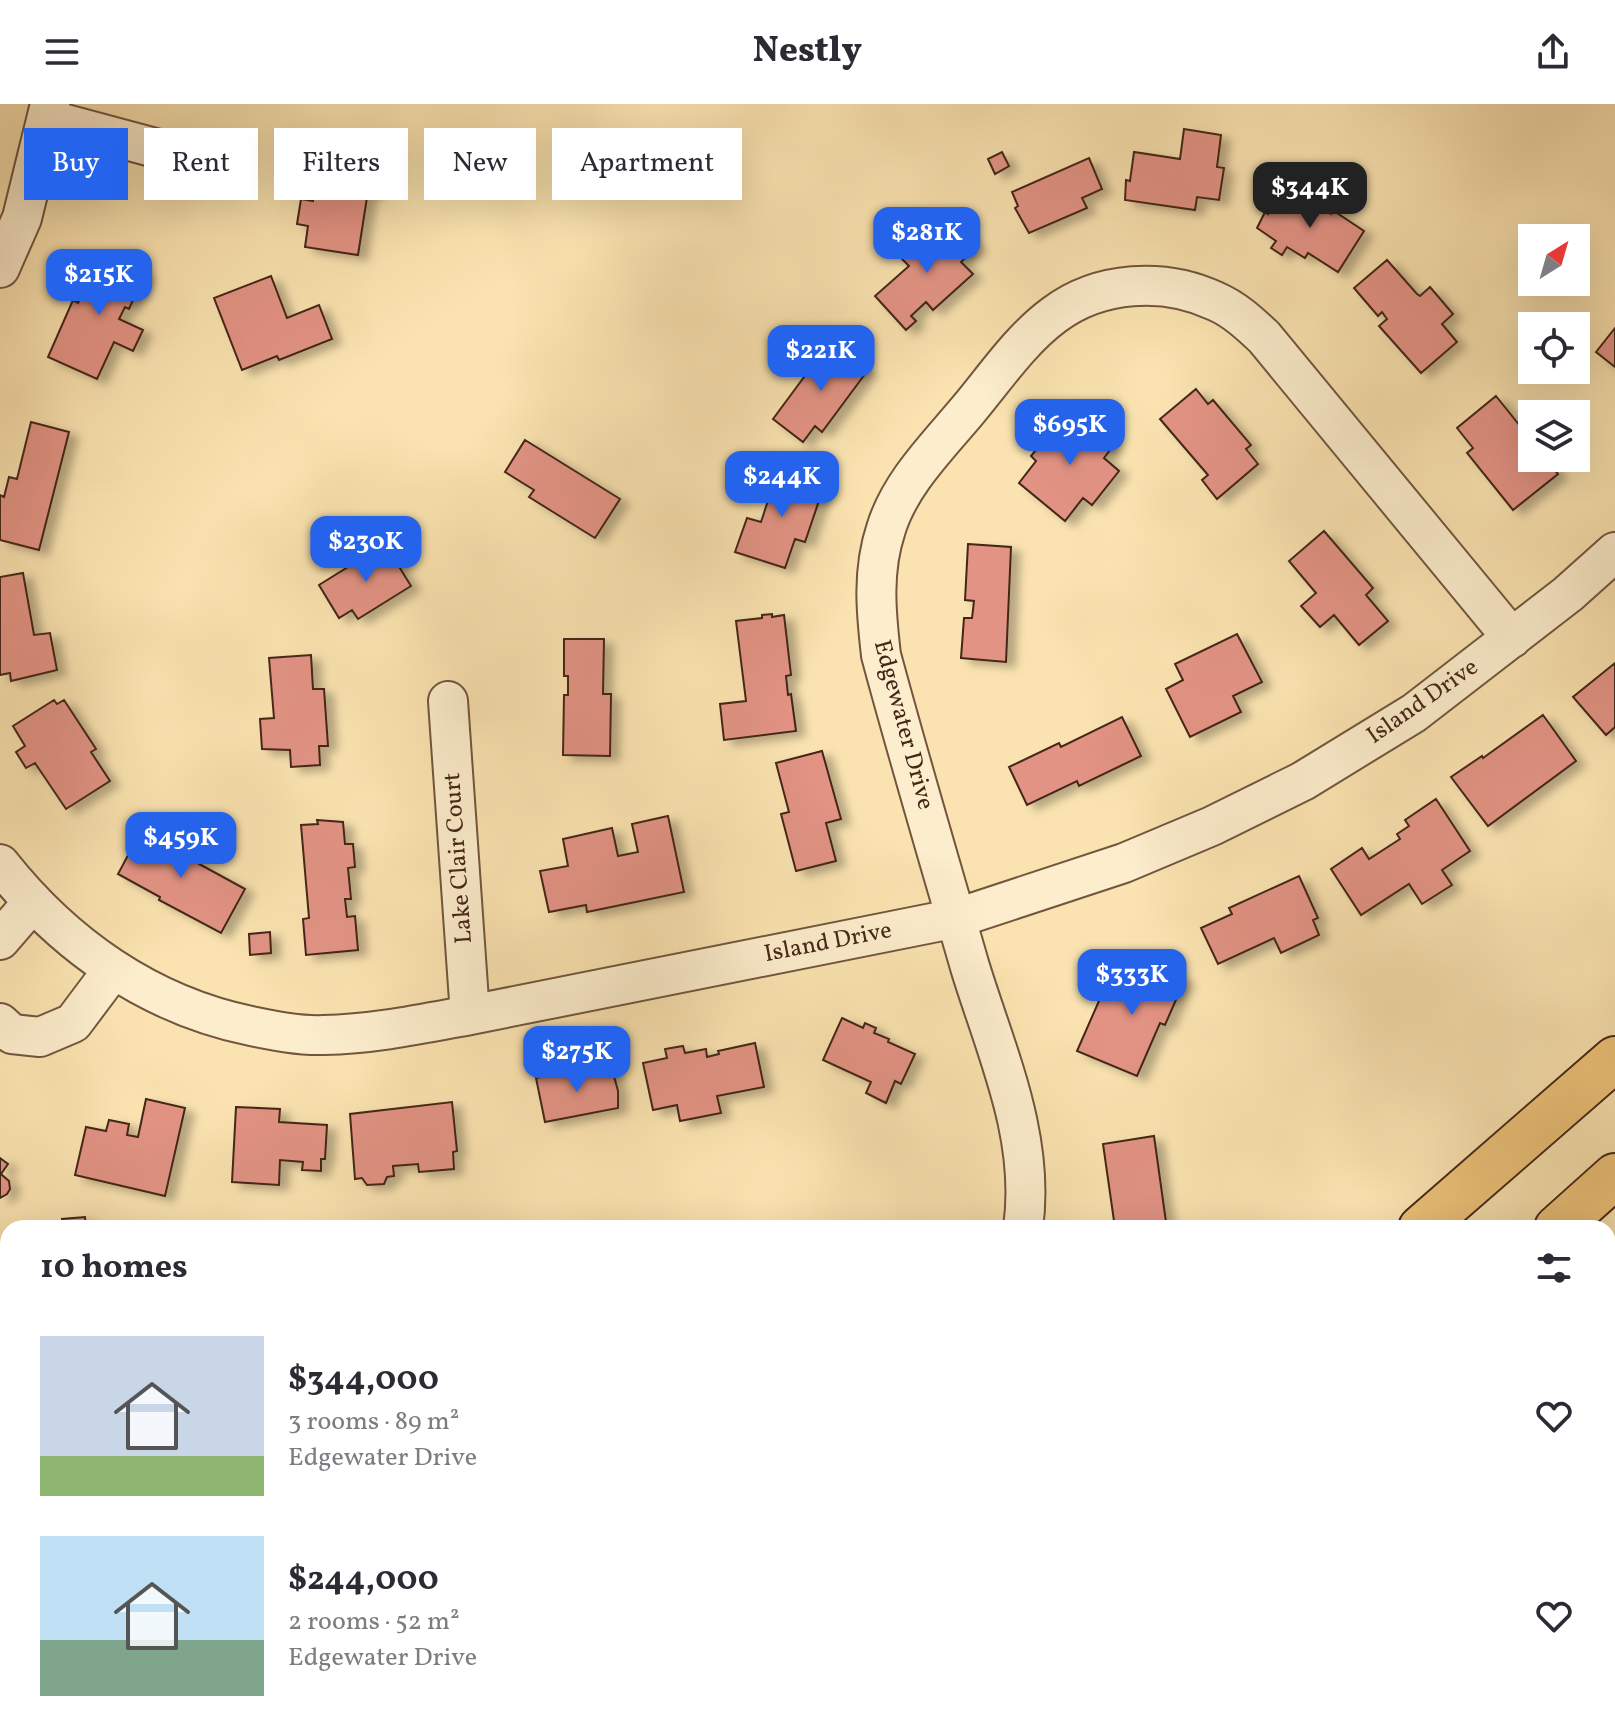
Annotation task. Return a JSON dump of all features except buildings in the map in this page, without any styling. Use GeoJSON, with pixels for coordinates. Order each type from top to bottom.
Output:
{"type":"FeatureCollection","features":[{"type":"Feature","properties":{"kind":"highway"},"geometry":{"type":"LineString","coordinates":[[1430,1220],[1615,1059]]}},
{"type":"Feature","properties":{"kind":"highway"},"geometry":{"type":"LineString","coordinates":[[1566,1220],[1615,1176]]}},
{"type":"Feature","properties":{"kind":"street"},"geometry":{"type":"LineString","coordinates":[[0,268],[22,218],[48,111],[144,142]]}},
{"type":"Feature","properties":{"kind":"street","name":"Edgewater Drive"},"geometry":{"type":"LineString","coordinates":[[1024,1220],[1023,1138],[881,655],[875,604],[878,562],[886,528],[902,492],[929,456],[1034,331],[1055,314],[1086,297],[1117,287],[1154,285],[1187,291],[1216,301],[1264,337],[1512,638]]}},
{"type":"Feature","properties":{"kind":"street","name":"Island Drive"},"geometry":{"type":"LineString","coordinates":[[0,864],[32,903],[62,932],[112,971],[217,1019],[276,1031],[321,1035],[361,1034],[470,1015],[957,918],[1124,863],[1212,826],[1303,781],[1414,713],[1568,594],[1615,552]]}},
{"type":"Feature","properties":{"kind":"street","name":"Lake Clair Court"},"geometry":{"type":"LineString","coordinates":[[448,701],[470,1015]]}},
{"type":"Feature","properties":{"kind":"street"},"geometry":{"type":"LineString","coordinates":[[0,940],[32,903]]}},
{"type":"Feature","properties":{"kind":"street"},"geometry":{"type":"LineString","coordinates":[[0,1023],[12,1034],[40,1037],[73,1023],[112,971]]}}]}
